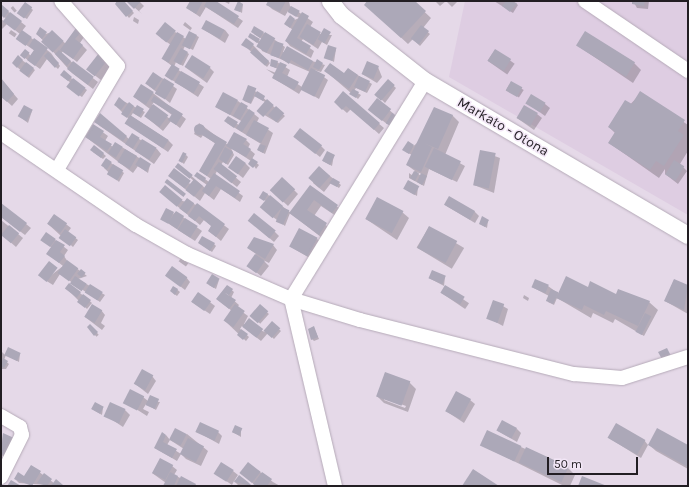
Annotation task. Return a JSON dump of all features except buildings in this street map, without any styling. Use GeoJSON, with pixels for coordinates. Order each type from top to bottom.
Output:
{"type":"FeatureCollection","features":[{"type":"Feature","properties":{"kind":"main road","name":"Markato - Otona"},"geometry":{"type":"LineString","coordinates":[[330,1],[341,15],[425,81],[688,235]]}},
{"type":"Feature","properties":{"kind":"street"},"geometry":{"type":"LineString","coordinates":[[58,168],[118,66],[61,1]]}},
{"type":"Feature","properties":{"kind":"street"},"geometry":{"type":"LineString","coordinates":[[585,1],[688,71]]}},
{"type":"Feature","properties":{"kind":"street"},"geometry":{"type":"LineString","coordinates":[[335,486],[291,299],[425,81]]}},
{"type":"Feature","properties":{"kind":"street"},"geometry":{"type":"LineString","coordinates":[[1,133],[58,168],[136,225],[187,254],[291,299],[360,320],[574,374],[622,378],[688,357]]}},
{"type":"Feature","properties":{"kind":"street"},"geometry":{"type":"LineString","coordinates":[[1,416],[20,428],[22,435],[1,477]]}},
{"type":"Feature","properties":{"kind":"shaded area"},"geometry":{"type":"Polygon","coordinates":[[[465,1],[688,1],[688,215],[449,77],[465,1]]]}}]}
